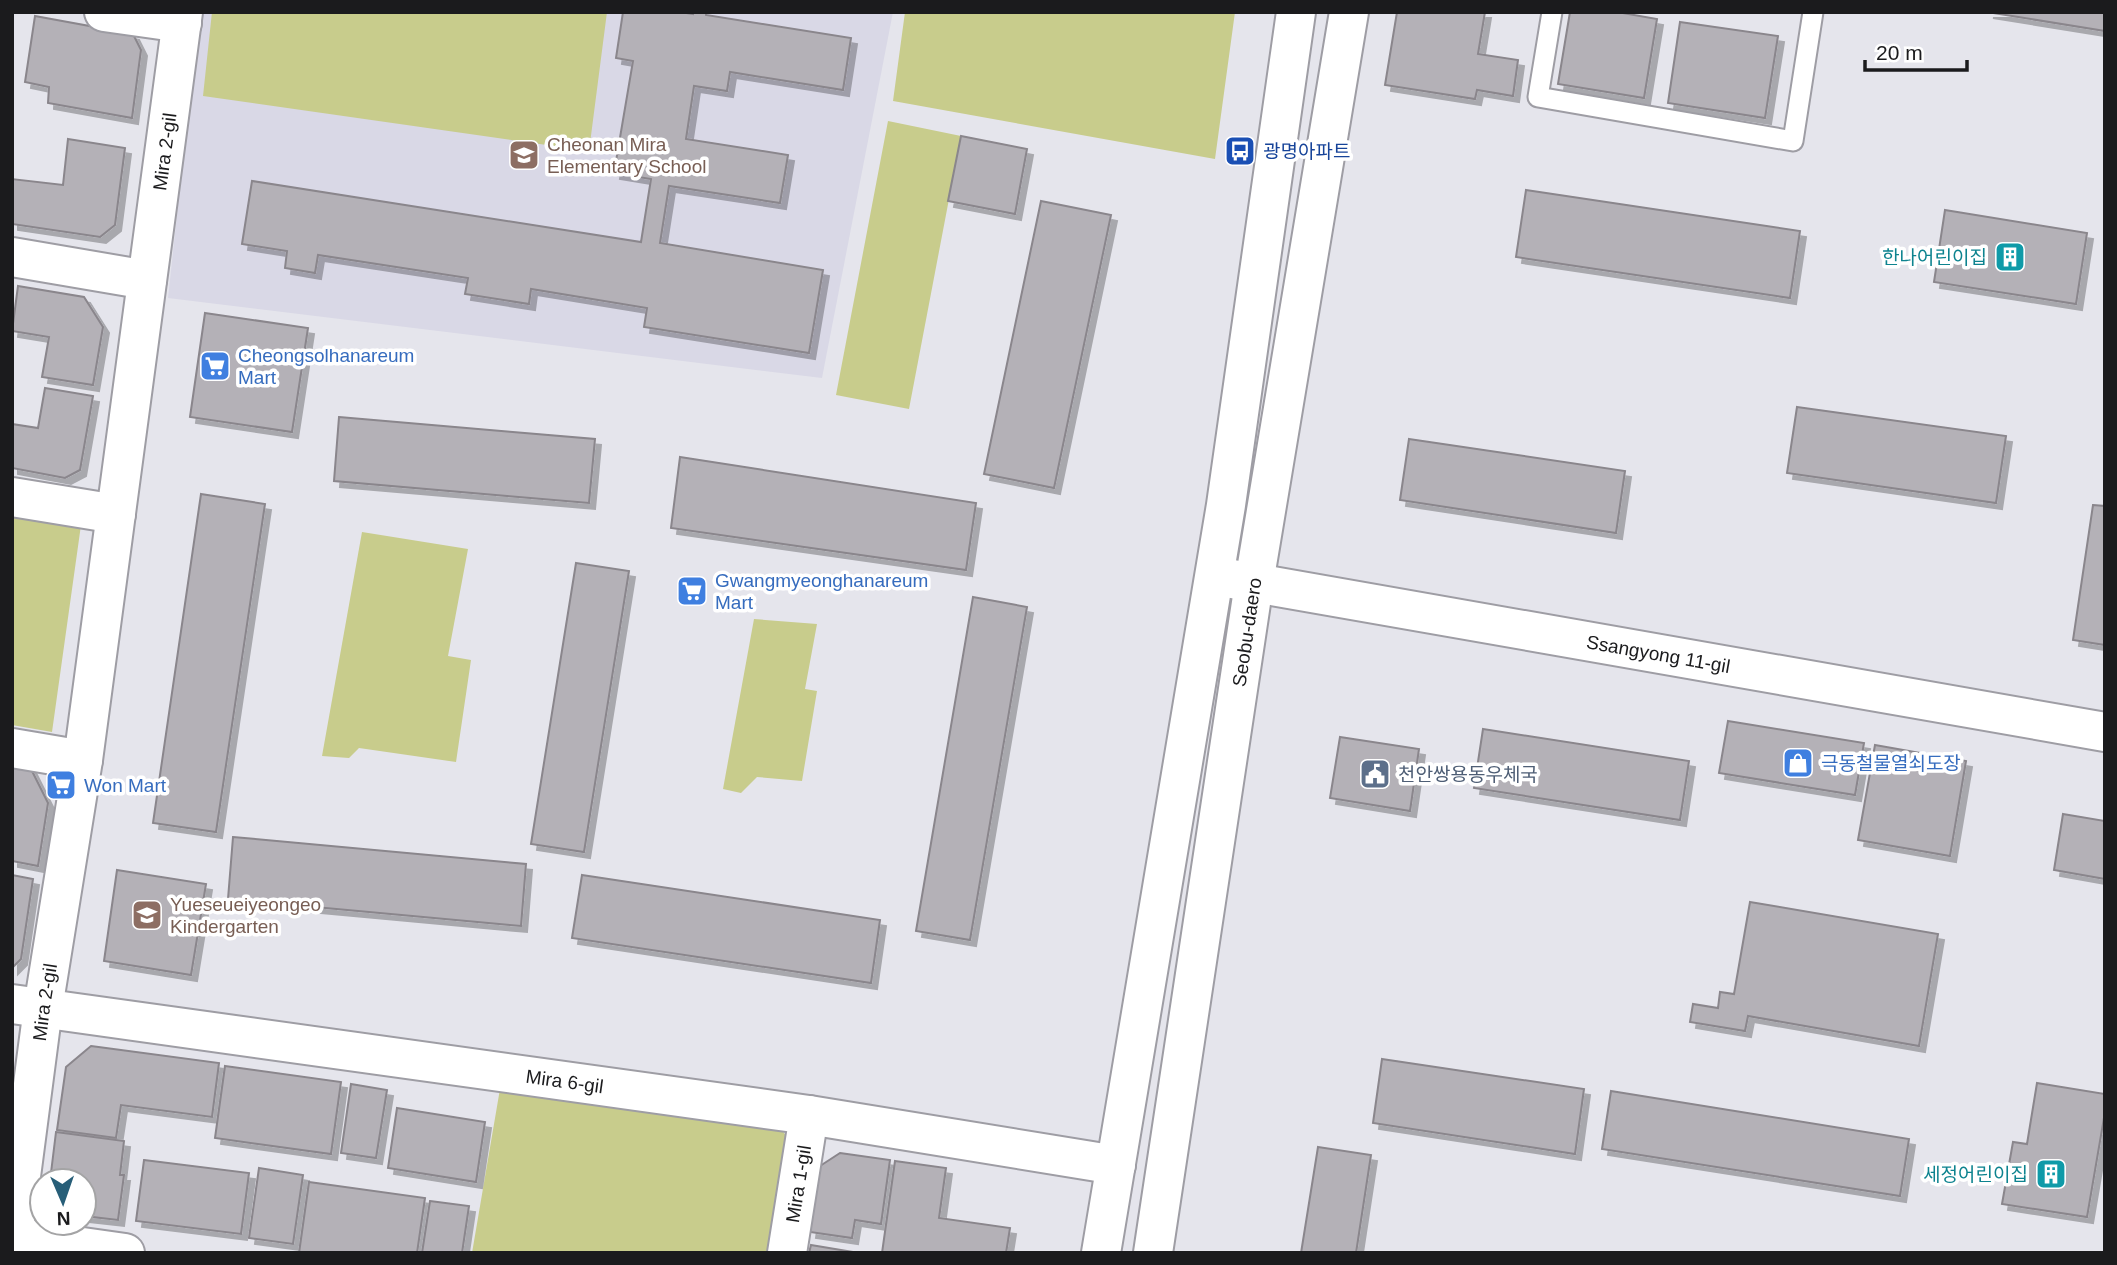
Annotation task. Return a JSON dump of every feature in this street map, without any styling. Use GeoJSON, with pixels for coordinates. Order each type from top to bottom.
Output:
{"type":"FeatureCollection","features":[{"type":"Feature","properties":{"kind":"street","name":"Mira 2-gil"},"geometry":{"type":"LineString","coordinates":[[13,1240],[28,1006],[83,760],[183,17],[104,12]]}},
{"type":"Feature","properties":{"kind":"street"},"geometry":{"type":"LineString","coordinates":[[1101,1253],[1214,576],[1296,12]]}},
{"type":"Feature","properties":{"kind":"street","name":"Seobu-daero"},"geometry":{"type":"LineString","coordinates":[[1153,1253],[1254,583],[1349,12]]}},
{"type":"Feature","properties":{"kind":"street"},"geometry":{"type":"LineString","coordinates":[[12,257],[147,280]]}},
{"type":"Feature","properties":{"kind":"street"},"geometry":{"type":"LineString","coordinates":[[12,497],[116,514]]}},
{"type":"Feature","properties":{"kind":"street","name":"Ssangyong 11-gil"},"geometry":{"type":"LineString","coordinates":[[1214,576],[2105,732]]}},
{"type":"Feature","properties":{"kind":"street"},"geometry":{"type":"LineString","coordinates":[[12,748],[83,760]]}},
{"type":"Feature","properties":{"kind":"street","name":"Mira 6-gil"},"geometry":{"type":"LineString","coordinates":[[28,1006],[809,1115],[1116,1165]]}},
{"type":"Feature","properties":{"kind":"street","name":"Mira 1-gil"},"geometry":{"type":"LineString","coordinates":[[787,1253],[809,1115]]}},
{"type":"Feature","properties":{"kind":"street"},"geometry":{"type":"LineString","coordinates":[[13,1240],[125,1253]]}},
{"type":"Feature","properties":{"kind":"lane"},"geometry":{"type":"LineString","coordinates":[[1552,12],[1538,97],[1793,141],[1813,12]]}},
{"type":"Feature","properties":{"kind":"shaded area","name":"Cheonan Mira Elementary School"},"geometry":{"type":"Polygon","coordinates":[[[199,12],[893,12],[822,378],[168,298],[199,12]]]}},
{"type":"Feature","properties":{"kind":"green space"},"geometry":{"type":"Polygon","coordinates":[[[212,12],[607,12],[589,151],[203,96],[212,12]]]}},
{"type":"Feature","properties":{"kind":"green space"},"geometry":{"type":"Polygon","coordinates":[[[905,12],[1235,12],[1215,159],[893,101],[905,12]]]}},
{"type":"Feature","properties":{"kind":"green space"},"geometry":{"type":"Polygon","coordinates":[[[888,121],[961,136],[909,409],[836,395],[888,121]]]}},
{"type":"Feature","properties":{"kind":"green space"},"geometry":{"type":"Polygon","coordinates":[[[12,513],[81,525],[52,732],[12,725],[12,513]]]}},
{"type":"Feature","properties":{"kind":"green space"},"geometry":{"type":"Polygon","coordinates":[[[362,532],[468,549],[448,656],[471,660],[456,762],[359,748],[349,758],[322,756],[362,532]]]}},
{"type":"Feature","properties":{"kind":"green space"},"geometry":{"type":"Polygon","coordinates":[[[754,619],[817,624],[805,689],[817,691],[802,781],[757,777],[741,793],[723,789],[754,619]]]}},
{"type":"Feature","properties":{"kind":"green space"},"geometry":{"type":"Polygon","coordinates":[[[501,1083],[780,1128],[788,1138],[767,1253],[472,1253],[501,1083]]]}},
{"type":"Feature","properties":{"kind":"building"},"geometry":{"type":"Polygon","coordinates":[[[623,12],[706,12],[706,15],[851,38],[843,90],[730,72],[727,91],[694,86],[686,139],[788,155],[780,203],[669,186],[660,243],[823,270],[809,353],[644,327],[647,308],[531,289],[529,304],[465,294],[468,278],[318,255],[315,273],[285,268],[287,251],[242,244],[252,181],[641,242],[651,179],[614,173],[633,61],[616,58],[623,12]]]}},
{"type":"Feature","properties":{"kind":"building"},"geometry":{"type":"Polygon","coordinates":[[[1397,12],[1485,12],[1478,54],[1518,60],[1513,96],[1477,90],[1475,99],[1385,85],[1397,12]]]}},
{"type":"Feature","properties":{"kind":"building"},"geometry":{"type":"Polygon","coordinates":[[[1570,12],[1617,12],[1657,19],[1644,98],[1558,84],[1570,12]]]}},
{"type":"Feature","properties":{"kind":"building"},"geometry":{"type":"Polygon","coordinates":[[[1987,12],[2105,12],[2105,31],[1987,12]]]}},
{"type":"Feature","properties":{"kind":"building"},"geometry":{"type":"Polygon","coordinates":[[[35,16],[133,34],[141,50],[132,118],[48,103],[49,87],[25,82],[35,16]]]}},
{"type":"Feature","properties":{"kind":"building"},"geometry":{"type":"Polygon","coordinates":[[[1680,22],[1778,36],[1765,118],[1668,103],[1680,22]]]}},
{"type":"Feature","properties":{"kind":"building"},"geometry":{"type":"Polygon","coordinates":[[[961,136],[1027,149],[1015,214],[948,201],[961,136]]]}},
{"type":"Feature","properties":{"kind":"building"},"geometry":{"type":"Polygon","coordinates":[[[68,139],[125,148],[115,225],[100,237],[12,224],[12,179],[63,185],[68,139]]]}},
{"type":"Feature","properties":{"kind":"building"},"geometry":{"type":"Polygon","coordinates":[[[1526,190],[1800,231],[1790,298],[1516,257],[1526,190]]]}},
{"type":"Feature","properties":{"kind":"building"},"geometry":{"type":"Polygon","coordinates":[[[1041,201],[1111,215],[1054,488],[984,474],[1041,201]]]}},
{"type":"Feature","properties":{"kind":"building","name":"한나어린이집"},"geometry":{"type":"Polygon","coordinates":[[[1945,210],[2087,233],[2076,304],[1934,282],[1945,210]]]}},
{"type":"Feature","properties":{"kind":"building"},"geometry":{"type":"Polygon","coordinates":[[[18,286],[84,297],[103,327],[93,385],[42,377],[49,337],[12,331],[18,286]]]}},
{"type":"Feature","properties":{"kind":"building"},"geometry":{"type":"Polygon","coordinates":[[[205,313],[308,328],[292,432],[190,417],[205,313]]]}},
{"type":"Feature","properties":{"kind":"building"},"geometry":{"type":"Polygon","coordinates":[[[45,388],[93,396],[80,470],[65,478],[12,468],[12,424],[38,428],[45,388]]]}},
{"type":"Feature","properties":{"kind":"building"},"geometry":{"type":"Polygon","coordinates":[[[1797,407],[2006,436],[1996,503],[1787,473],[1797,407]]]}},
{"type":"Feature","properties":{"kind":"building"},"geometry":{"type":"Polygon","coordinates":[[[339,417],[595,439],[589,503],[334,481],[339,417]]]}},
{"type":"Feature","properties":{"kind":"building"},"geometry":{"type":"Polygon","coordinates":[[[1409,439],[1625,471],[1616,533],[1400,500],[1409,439]]]}},
{"type":"Feature","properties":{"kind":"building"},"geometry":{"type":"Polygon","coordinates":[[[680,457],[976,503],[966,570],[671,528],[680,457]]]}},
{"type":"Feature","properties":{"kind":"building"},"geometry":{"type":"Polygon","coordinates":[[[201,494],[265,504],[216,832],[153,823],[201,494]]]}},
{"type":"Feature","properties":{"kind":"building"},"geometry":{"type":"Polygon","coordinates":[[[2093,505],[2105,506],[2105,645],[2073,640],[2093,505]]]}},
{"type":"Feature","properties":{"kind":"building"},"geometry":{"type":"Polygon","coordinates":[[[576,563],[629,571],[584,852],[531,844],[576,563]]]}},
{"type":"Feature","properties":{"kind":"building"},"geometry":{"type":"Polygon","coordinates":[[[973,597],[1027,607],[970,940],[916,931],[973,597]]]}},
{"type":"Feature","properties":{"kind":"building"},"geometry":{"type":"Polygon","coordinates":[[[1728,721],[1864,743],[1855,795],[1719,773],[1728,721]]]}},
{"type":"Feature","properties":{"kind":"building"},"geometry":{"type":"Polygon","coordinates":[[[1483,729],[1689,761],[1680,820],[1474,788],[1483,729]]]}},
{"type":"Feature","properties":{"kind":"building","name":"천안쌍용동우체국"},"geometry":{"type":"Polygon","coordinates":[[[1340,737],[1419,749],[1410,811],[1330,798],[1340,737]]]}},
{"type":"Feature","properties":{"kind":"building"},"geometry":{"type":"Polygon","coordinates":[[[1875,745],[1966,761],[1950,856],[1858,840],[1875,745]]]}},
{"type":"Feature","properties":{"kind":"building"},"geometry":{"type":"Polygon","coordinates":[[[12,762],[29,765],[48,803],[38,866],[12,861],[12,762]]]}},
{"type":"Feature","properties":{"kind":"building"},"geometry":{"type":"Polygon","coordinates":[[[2063,814],[2105,821],[2105,879],[2054,870],[2063,814]]]}},
{"type":"Feature","properties":{"kind":"building"},"geometry":{"type":"Polygon","coordinates":[[[233,837],[526,864],[521,926],[228,899],[233,837]]]}},
{"type":"Feature","properties":{"kind":"building"},"geometry":{"type":"Polygon","coordinates":[[[117,870],[206,884],[191,975],[104,961],[117,870]]]}},
{"type":"Feature","properties":{"kind":"building"},"geometry":{"type":"Polygon","coordinates":[[[12,875],[33,879],[21,959],[12,968],[12,875]]]}},
{"type":"Feature","properties":{"kind":"building"},"geometry":{"type":"Polygon","coordinates":[[[582,875],[880,920],[871,983],[572,938],[582,875]]]}},
{"type":"Feature","properties":{"kind":"building"},"geometry":{"type":"Polygon","coordinates":[[[1750,902],[1938,934],[1919,1046],[1748,1016],[1745,1031],[1690,1022],[1693,1004],[1718,1008],[1720,992],[1734,994],[1750,902]]]}},
{"type":"Feature","properties":{"kind":"building"},"geometry":{"type":"Polygon","coordinates":[[[91,1046],[219,1063],[212,1117],[121,1105],[116,1138],[57,1130],[66,1067],[91,1046]]]}},
{"type":"Feature","properties":{"kind":"building"},"geometry":{"type":"Polygon","coordinates":[[[1382,1059],[1584,1089],[1575,1154],[1373,1123],[1382,1059]]]}},
{"type":"Feature","properties":{"kind":"building"},"geometry":{"type":"Polygon","coordinates":[[[225,1066],[341,1082],[331,1154],[215,1138],[225,1066]]]}},
{"type":"Feature","properties":{"kind":"building","name":"세정어린이집"},"geometry":{"type":"Polygon","coordinates":[[[2037,1083],[2105,1094],[2105,1112],[2087,1217],[2002,1204],[2013,1142],[2027,1144],[2037,1083]]]}},
{"type":"Feature","properties":{"kind":"building"},"geometry":{"type":"Polygon","coordinates":[[[351,1084],[387,1090],[376,1158],[341,1153],[351,1084]]]}},
{"type":"Feature","properties":{"kind":"building"},"geometry":{"type":"Polygon","coordinates":[[[1611,1091],[1909,1139],[1900,1196],[1602,1149],[1611,1091]]]}},
{"type":"Feature","properties":{"kind":"building"},"geometry":{"type":"Polygon","coordinates":[[[397,1108],[485,1122],[476,1182],[388,1168],[397,1108]]]}},
{"type":"Feature","properties":{"kind":"building"},"geometry":{"type":"Polygon","coordinates":[[[56,1132],[124,1141],[120,1175],[124,1175],[118,1220],[98,1218],[98,1167],[52,1167],[56,1132]]]}},
{"type":"Feature","properties":{"kind":"building"},"geometry":{"type":"Polygon","coordinates":[[[1318,1147],[1371,1155],[1356,1253],[1301,1253],[1318,1147]]]}},
{"type":"Feature","properties":{"kind":"building"},"geometry":{"type":"Polygon","coordinates":[[[840,1153],[890,1160],[881,1224],[855,1220],[852,1238],[810,1232],[820,1166],[840,1153]]]}},
{"type":"Feature","properties":{"kind":"building"},"geometry":{"type":"Polygon","coordinates":[[[144,1160],[249,1173],[241,1234],[136,1221],[144,1160]]]}},
{"type":"Feature","properties":{"kind":"building"},"geometry":{"type":"Polygon","coordinates":[[[895,1161],[946,1168],[939,1218],[1010,1228],[1006,1253],[882,1253],[895,1161]]]}},
{"type":"Feature","properties":{"kind":"building"},"geometry":{"type":"Polygon","coordinates":[[[259,1168],[303,1175],[293,1244],[249,1238],[259,1168]]]}},
{"type":"Feature","properties":{"kind":"building"},"geometry":{"type":"Polygon","coordinates":[[[309,1182],[425,1198],[417,1253],[299,1253],[309,1182]]]}},
{"type":"Feature","properties":{"kind":"building"},"geometry":{"type":"Polygon","coordinates":[[[430,1201],[469,1206],[462,1253],[422,1253],[430,1201]]]}},
{"type":"Feature","properties":{"kind":"building"},"geometry":{"type":"Polygon","coordinates":[[[811,1245],[859,1253],[809,1253],[811,1245]]]}},
{"type":"Feature","properties":{"kind":"place","name":"광명아파트"},"geometry":{"type":"Point","coordinates":[1240,151]}},
{"type":"Feature","properties":{"kind":"place","name":"Cheonan Mira Elementary School"},"geometry":{"type":"Point","coordinates":[524,155]}},
{"type":"Feature","properties":{"kind":"place","name":"한나어린이집"},"geometry":{"type":"Point","coordinates":[2010,257]}},
{"type":"Feature","properties":{"kind":"place","name":"Cheongsolhanareum Mart"},"geometry":{"type":"Point","coordinates":[215,366]}},
{"type":"Feature","properties":{"kind":"place","name":"Gwangmyeonghanareum Mart"},"geometry":{"type":"Point","coordinates":[692,591]}},
{"type":"Feature","properties":{"kind":"place","name":"극동철물열쇠도장"},"geometry":{"type":"Point","coordinates":[1798,763]}},
{"type":"Feature","properties":{"kind":"place","name":"천안쌍용동우체국"},"geometry":{"type":"Point","coordinates":[1375,774]}},
{"type":"Feature","properties":{"kind":"place","name":"Won Mart"},"geometry":{"type":"Point","coordinates":[61,785]}},
{"type":"Feature","properties":{"kind":"place","name":"Yueseueiyeongeo Kindergarten"},"geometry":{"type":"Point","coordinates":[147,915]}},
{"type":"Feature","properties":{"kind":"place","name":"세정어린이집"},"geometry":{"type":"Point","coordinates":[2051,1174]}}]}
